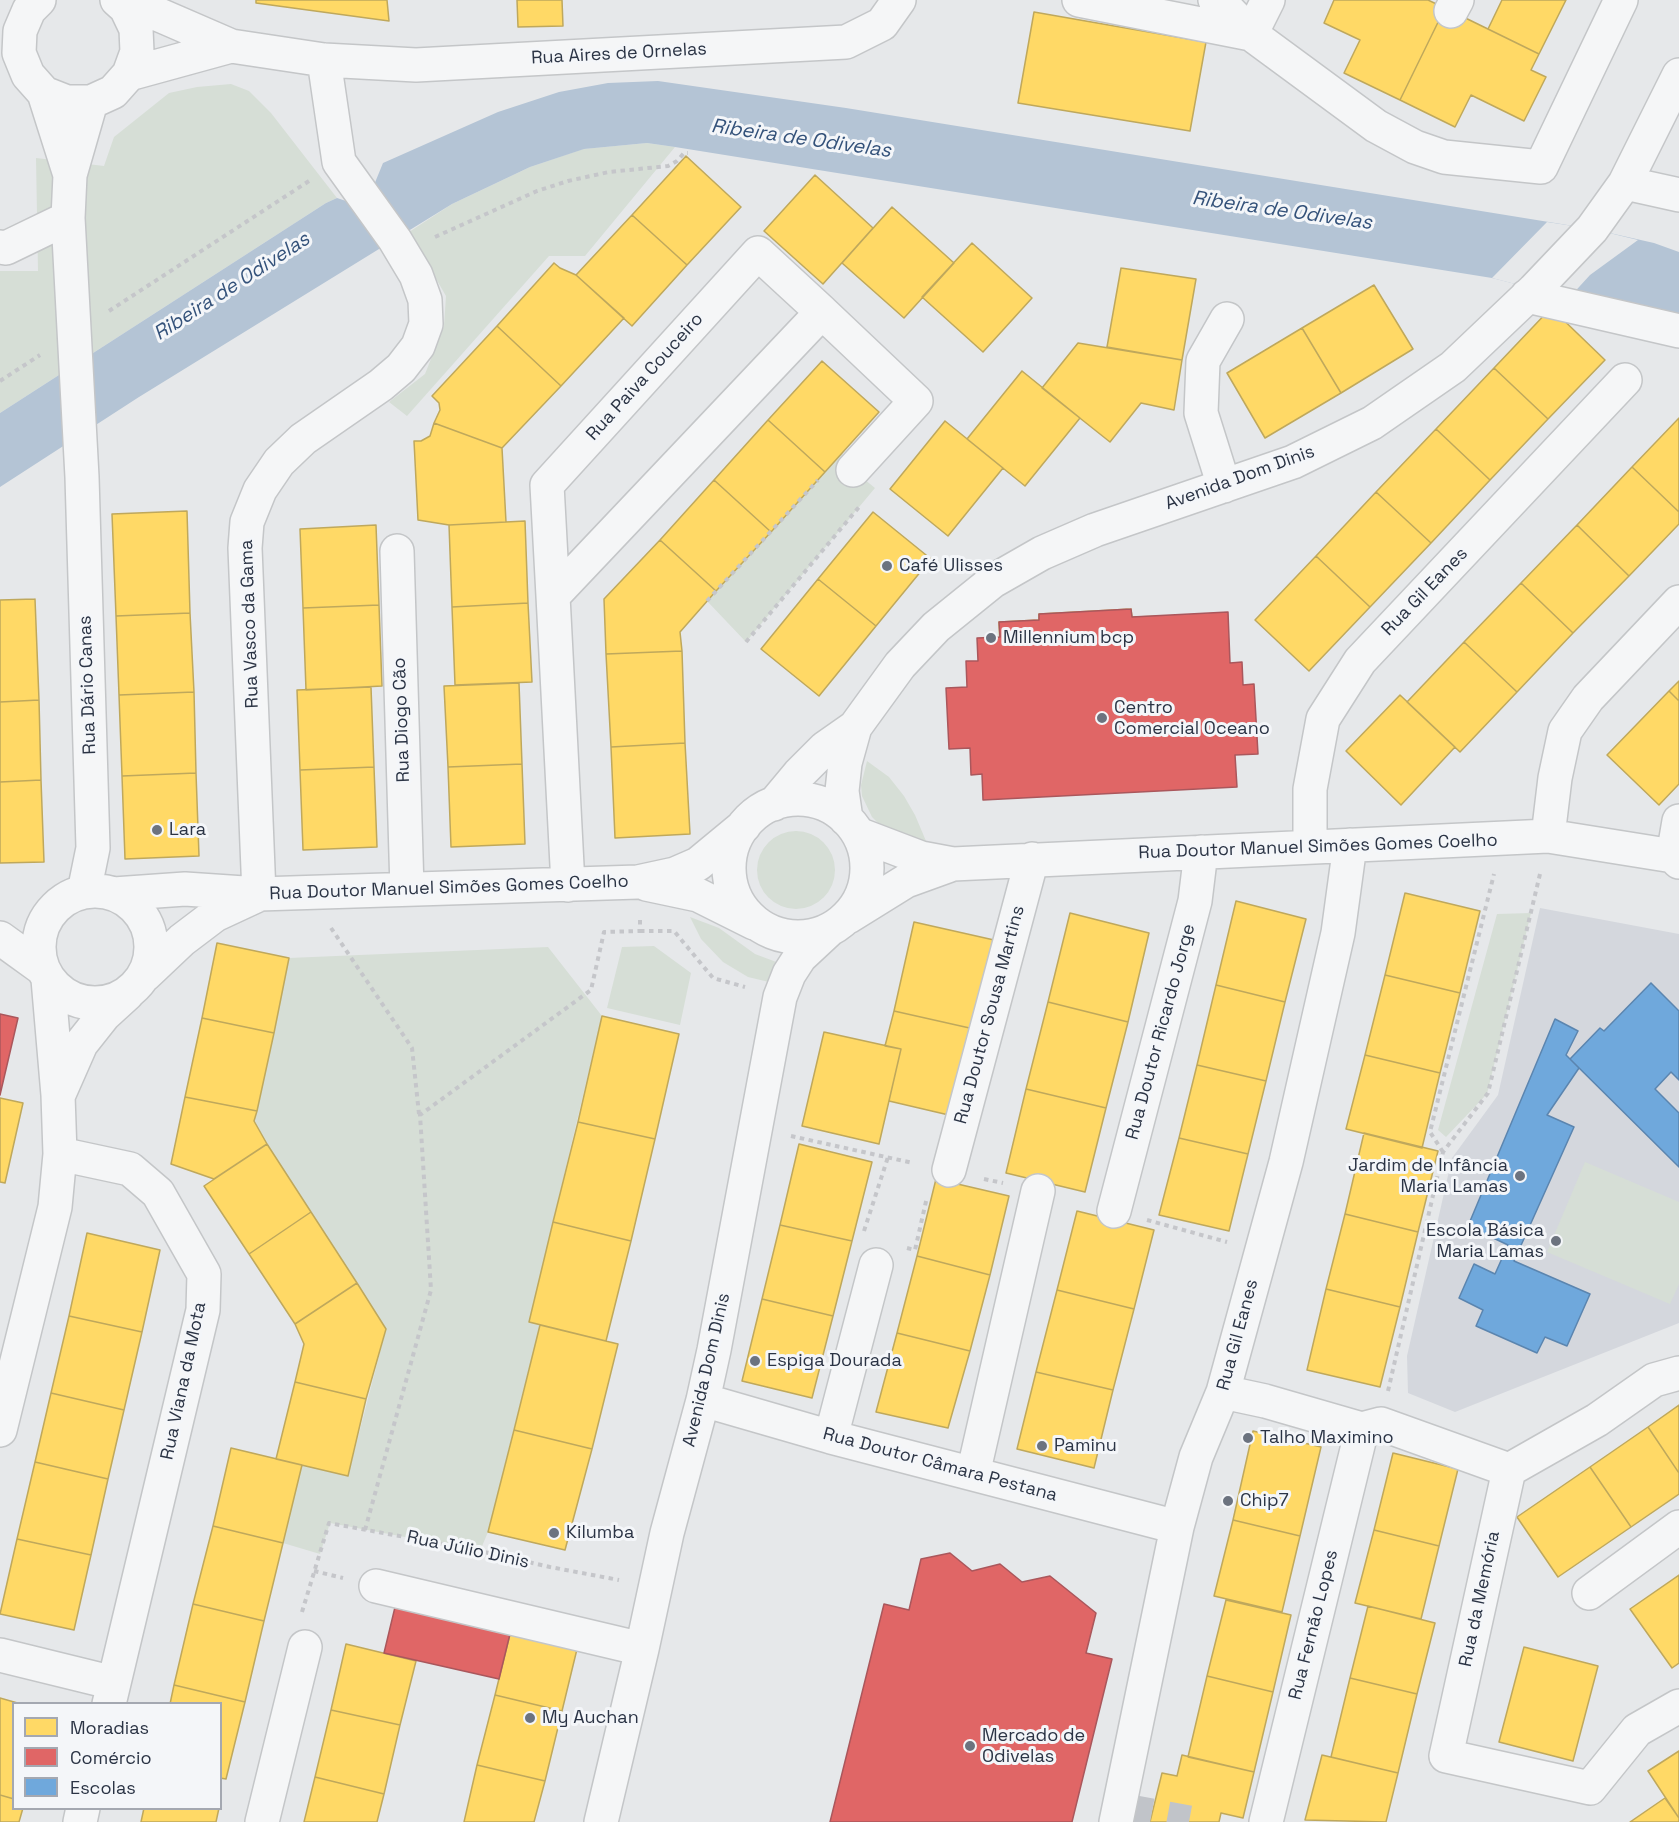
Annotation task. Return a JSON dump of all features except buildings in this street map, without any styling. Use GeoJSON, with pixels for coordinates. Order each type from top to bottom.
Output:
{"type":"FeatureCollection","features":[{"type":"Feature","properties":{"kind":"street"},"geometry":{"type":"LineString","coordinates":[[39,0],[29,10],[20,31],[10,42],[28,75],[44,93],[70,175]]}},
{"type":"Feature","properties":{"kind":"street"},"geometry":{"type":"LineString","coordinates":[[44,93],[67,102],[91,102],[113,92],[129,74],[137,52],[136,29],[126,8],[117,0]]}},
{"type":"Feature","properties":{"kind":"street"},"geometry":{"type":"LineString","coordinates":[[125,0],[231,46]]}},
{"type":"Feature","properties":{"kind":"street","name":"Rua Aires de Ornelas"},"geometry":{"type":"LineString","coordinates":[[231,46],[324,60],[416,65],[846,42],[882,24],[898,0]]}},
{"type":"Feature","properties":{"kind":"street"},"geometry":{"type":"LineString","coordinates":[[1081,0],[1251,34]]}},
{"type":"Feature","properties":{"kind":"street"},"geometry":{"type":"LineString","coordinates":[[1215,0],[1251,34],[1376,126],[1415,147],[1444,157],[1541,167],[1621,0]]}},
{"type":"Feature","properties":{"kind":"street"},"geometry":{"type":"LineString","coordinates":[[1251,34],[1268,0]]}},
{"type":"Feature","properties":{"kind":"street"},"geometry":{"type":"LineString","coordinates":[[129,74],[231,46]]}},
{"type":"Feature","properties":{"kind":"street","name":"Rua Vasco da Gama"},"geometry":{"type":"LineString","coordinates":[[259,894],[245,548],[247,522],[260,490],[279,462],[303,439],[381,385],[401,368],[418,346],[426,324],[425,300],[416,275],[339,162],[324,60]]}},
{"type":"Feature","properties":{"kind":"street","name":"Avenida Dom Dinis"},"geometry":{"type":"LineString","coordinates":[[774,804],[825,748],[855,727],[900,665],[921,642],[993,581],[1042,553],[1095,530],[1293,462],[1372,423],[1454,367],[1593,229],[1625,183],[1679,75]]}},
{"type":"Feature","properties":{"kind":"street"},"geometry":{"type":"LineString","coordinates":[[70,175],[91,102]]}},
{"type":"Feature","properties":{"kind":"street","name":"Rua Dário Canas"},"geometry":{"type":"LineString","coordinates":[[70,175],[68,218],[82,477],[93,848],[99,893]]}},
{"type":"Feature","properties":{"kind":"street"},"geometry":{"type":"LineString","coordinates":[[1625,183],[1679,195]]}},
{"type":"Feature","properties":{"kind":"street"},"geometry":{"type":"LineString","coordinates":[[0,247],[6,248],[68,218]]}},
{"type":"Feature","properties":{"kind":"street","name":"Rua Paiva Couceiro"},"geometry":{"type":"LineString","coordinates":[[568,885],[547,484],[758,253],[916,401],[853,470]]}},
{"type":"Feature","properties":{"kind":"street"},"geometry":{"type":"LineString","coordinates":[[1530,293],[1679,331]]}},
{"type":"Feature","properties":{"kind":"street"},"geometry":{"type":"LineString","coordinates":[[553,596],[822,312]]}},
{"type":"Feature","properties":{"kind":"street"},"geometry":{"type":"LineString","coordinates":[[1224,486],[1201,413],[1203,362],[1227,319]]}},
{"type":"Feature","properties":{"kind":"street","name":"Rua Gil Eanes"},"geometry":{"type":"LineString","coordinates":[[1310,847],[1310,789],[1323,719],[1360,661],[1625,380]]}},
{"type":"Feature","properties":{"kind":"street","name":"Rua Diogo Cão"},"geometry":{"type":"LineString","coordinates":[[398,551],[406,889]]}},
{"type":"Feature","properties":{"kind":"street"},"geometry":{"type":"LineString","coordinates":[[1548,836],[1555,778],[1565,731],[1588,698],[1679,602]]}},
{"type":"Feature","properties":{"kind":"street","name":"Avenida Dom Dinis"},"geometry":{"type":"LineString","coordinates":[[852,826],[842,791],[844,764],[855,727]]}},
{"type":"Feature","properties":{"kind":"street"},"geometry":{"type":"LineString","coordinates":[[793,800],[811,801],[830,807],[852,826],[866,852],[867,875],[861,897],[839,923],[808,937],[785,936],[765,929],[749,917],[737,900],[731,881],[730,861],[735,842],[744,826],[758,813],[774,804],[793,800]]}},
{"type":"Feature","properties":{"kind":"street"},"geometry":{"type":"LineString","coordinates":[[1676,859],[1679,821]]}},
{"type":"Feature","properties":{"kind":"street","name":"Rua Doutor Manuel Simões Gomes Coelho"},"geometry":{"type":"LineString","coordinates":[[99,893],[185,889],[259,894],[638,882],[675,874],[698,864],[744,826]]}},
{"type":"Feature","properties":{"kind":"street","name":"Rua Doutor Manuel Simões Gomes Coelho"},"geometry":{"type":"LineString","coordinates":[[852,826],[921,858],[952,864],[1503,840],[1548,836],[1676,859]]}},
{"type":"Feature","properties":{"kind":"street","name":"Rua Gil Eanes"},"geometry":{"type":"LineString","coordinates":[[1116,1822],[1177,1527],[1196,1457],[1223,1392],[1291,1139],[1338,933],[1350,845]]}},
{"type":"Feature","properties":{"kind":"street","name":"Rua Doutor Ricardo Jorge"},"geometry":{"type":"LineString","coordinates":[[1114,1211],[1196,901],[1201,852]]}},
{"type":"Feature","properties":{"kind":"street","name":"Rua Doutor Sousa Martins"},"geometry":{"type":"LineString","coordinates":[[939,1180],[1032,859]]}},
{"type":"Feature","properties":{"kind":"street","name":"Rua Doutor Manuel Simões Gomes Coelho"},"geometry":{"type":"LineString","coordinates":[[839,923],[906,881],[952,864]]}},
{"type":"Feature","properties":{"kind":"street","name":"Rua Doutor Manuel Simões Gomes Coelho"},"geometry":{"type":"LineString","coordinates":[[638,882],[698,895],[765,929]]}},
{"type":"Feature","properties":{"kind":"street"},"geometry":{"type":"LineString","coordinates":[[0,939],[45,974],[59,991],[73,1000],[89,1004],[106,1003],[122,998],[140,981],[151,959],[152,942],[148,926],[140,912],[128,901],[99,893],[64,900],[52,911],[43,926],[39,942],[45,974],[58,1095],[60,1154],[55,1207],[0,1430]]}},
{"type":"Feature","properties":{"kind":"street","name":"Rua Doutor Manuel Simões Gomes Coelho"},"geometry":{"type":"LineString","coordinates":[[140,981],[182,940],[215,915],[259,894]]}},
{"type":"Feature","properties":{"kind":"street","name":"Avenida Dom Dinis"},"geometry":{"type":"LineString","coordinates":[[601,1822],[667,1533],[703,1400],[780,997],[789,974],[800,957],[839,923]]}},
{"type":"Feature","properties":{"kind":"street"},"geometry":{"type":"LineString","coordinates":[[58,1095],[81,1044],[104,1015],[140,981]]}},
{"type":"Feature","properties":{"kind":"street","name":"Rua Viana da Mota"},"geometry":{"type":"LineString","coordinates":[[0,1655],[111,1693],[203,1310],[204,1274],[158,1193],[130,1169],[60,1154]]}},
{"type":"Feature","properties":{"kind":"street"},"geometry":{"type":"LineString","coordinates":[[973,1474],[1023,1187]]}},
{"type":"Feature","properties":{"kind":"street"},"geometry":{"type":"LineString","coordinates":[[831,1437],[869,1252]]}},
{"type":"Feature","properties":{"kind":"street"},"geometry":{"type":"LineString","coordinates":[[1223,1392],[1372,1426],[1509,1470],[1597,1420],[1654,1380],[1679,1373]]}},
{"type":"Feature","properties":{"kind":"street","name":"Rua Doutor Câmara Pestana"},"geometry":{"type":"LineString","coordinates":[[703,1400],[831,1437],[1177,1527]]}},
{"type":"Feature","properties":{"kind":"street","name":"Rua Fernão Lopes"},"geometry":{"type":"LineString","coordinates":[[1266,1822],[1372,1426]]}},
{"type":"Feature","properties":{"kind":"street","name":"Rua da Memória"},"geometry":{"type":"LineString","coordinates":[[1509,1470],[1446,1756],[1590,1788],[1637,1730],[1679,1706]]}},
{"type":"Feature","properties":{"kind":"street"},"geometry":{"type":"LineString","coordinates":[[1589,1593],[1679,1527]]}},
{"type":"Feature","properties":{"kind":"street"},"geometry":{"type":"LineString","coordinates":[[376,1586],[642,1649]]}},
{"type":"Feature","properties":{"kind":"street"},"geometry":{"type":"LineString","coordinates":[[262,1822],[305,1647]]}},
{"type":"Feature","properties":{"kind":"path"},"geometry":{"type":"LineString","coordinates":[[399,248],[537,191],[609,172],[668,166],[684,153],[688,153]]}},
{"type":"Feature","properties":{"kind":"path"},"geometry":{"type":"LineString","coordinates":[[75,341],[339,162]]}},
{"type":"Feature","properties":{"kind":"path"},"geometry":{"type":"LineString","coordinates":[[746,642],[875,488],[853,470]]}},
{"type":"Feature","properties":{"kind":"path"},"geometry":{"type":"LineString","coordinates":[[707,601],[818,479]]}},
{"type":"Feature","properties":{"kind":"path"},"geometry":{"type":"LineString","coordinates":[[1372,1426],[1443,1152],[1488,1094],[1548,836]]}},
{"type":"Feature","properties":{"kind":"path"},"geometry":{"type":"LineString","coordinates":[[1443,1152],[1430,1132],[1503,840]]}},
{"type":"Feature","properties":{"kind":"path"},"geometry":{"type":"LineString","coordinates":[[638,882],[640,931]]}},
{"type":"Feature","properties":{"kind":"path"},"geometry":{"type":"LineString","coordinates":[[307,892],[412,1048],[420,1115],[431,1290],[366,1530]]}},
{"type":"Feature","properties":{"kind":"path"},"geometry":{"type":"LineString","coordinates":[[420,1115],[591,990],[604,932],[674,931],[713,978],[780,997]]}},
{"type":"Feature","properties":{"kind":"path"},"geometry":{"type":"LineString","coordinates":[[755,1128],[888,1157],[939,1180],[1023,1187]]}},
{"type":"Feature","properties":{"kind":"path"},"geometry":{"type":"LineString","coordinates":[[869,1252],[888,1157]]}},
{"type":"Feature","properties":{"kind":"path"},"geometry":{"type":"LineString","coordinates":[[905,1248],[915,1250],[939,1180]]}},
{"type":"Feature","properties":{"kind":"path","name":"Rua Júlio Dinis"},"geometry":{"type":"LineString","coordinates":[[314,1571],[329,1523],[655,1586]]}},
{"type":"Feature","properties":{"kind":"shaded area"},"geometry":{"type":"Polygon","coordinates":[[[231,84],[249,91],[271,113],[337,198],[0,413],[0,271],[38,271],[36,158],[104,166],[114,137],[169,93],[197,87],[231,84]]]}},
{"type":"Feature","properties":{"kind":"shaded area"},"geometry":{"type":"Polygon","coordinates":[[[647,143],[675,147],[585,256],[549,256],[407,416],[389,402],[425,374],[444,326],[446,296],[409,232],[452,204],[530,167],[583,149],[647,143]]]}},
{"type":"Feature","properties":{"kind":"shaded area"},"geometry":{"type":"Polygon","coordinates":[[[842,453],[853,470],[875,488],[746,642],[707,601],[842,453]]]}},
{"type":"Feature","properties":{"kind":"shaded area"},"geometry":{"type":"Polygon","coordinates":[[[867,761],[889,777],[904,796],[926,841],[911,841],[880,825],[872,817],[862,796],[861,785],[867,761]]]}},
{"type":"Feature","properties":{"kind":"shaded area"},"geometry":{"type":"Polygon","coordinates":[[[796,831],[811,834],[824,842],[832,855],[835,870],[832,885],[824,898],[811,906],[796,909],[781,906],[768,898],[760,885],[757,870],[760,855],[768,842],[781,834],[796,831]]]}},
{"type":"Feature","properties":{"kind":"shaded area","name":"Escola Básica Maria Lamas"},"geometry":{"type":"Polygon","coordinates":[[[1540,908],[1679,934],[1679,1323],[1455,1412],[1408,1393],[1407,1356],[1452,1158],[1498,1095],[1540,908]]]}},
{"type":"Feature","properties":{"kind":"shaded area"},"geometry":{"type":"Polygon","coordinates":[[[1531,913],[1487,1094],[1446,1137],[1438,1130],[1497,914],[1531,913]]]}},
{"type":"Feature","properties":{"kind":"shaded area"},"geometry":{"type":"Polygon","coordinates":[[[690,917],[719,928],[755,954],[779,963],[769,982],[748,977],[723,962],[701,939],[690,917]]]}},
{"type":"Feature","properties":{"kind":"shaded area"},"geometry":{"type":"Polygon","coordinates":[[[654,946],[691,973],[680,1025],[607,1008],[622,947],[654,946]]]}},
{"type":"Feature","properties":{"kind":"shaded area"},"geometry":{"type":"Polygon","coordinates":[[[548,947],[602,1016],[529,1322],[540,1325],[488,1532],[480,1551],[330,1523],[320,1554],[283,1543],[302,1465],[348,1476],[386,1329],[254,1121],[289,958],[548,947]]]}},
{"type":"Feature","properties":{"kind":"shaded area"},"geometry":{"type":"Polygon","coordinates":[[[1585,1162],[1679,1202],[1679,1284],[1670,1304],[1547,1252],[1585,1162]]]}},
{"type":"Feature","properties":{"kind":"water","name":"Ribeira de Odivelas"},"geometry":{"type":"Polygon","coordinates":[[[658,81],[846,108],[1592,229],[1654,243],[1679,252],[1679,326],[1492,278],[647,143],[584,149],[530,167],[452,204],[139,397],[0,487],[0,413],[326,203],[337,198],[349,202],[374,185],[383,163],[498,112],[559,92],[608,83],[658,81]]]}},
{"type":"Feature","properties":{"kind":"pier"},"geometry":{"type":"Polygon","coordinates":[[[1547,222],[1593,229],[1638,240],[1590,275],[1569,298],[1492,278],[1547,222]]]}},
{"type":"Feature","properties":{"kind":"tunnel"},"geometry":{"type":"LineString","coordinates":[[1119,1809],[1189,1822]]}},
{"type":"Feature","properties":{"kind":"place","name":"Café Ulisses"},"geometry":{"type":"Point","coordinates":[887,566]}},
{"type":"Feature","properties":{"kind":"place","name":"Millennium bcp"},"geometry":{"type":"Point","coordinates":[991,638]}},
{"type":"Feature","properties":{"kind":"place","name":"Centro Comercial Oceano"},"geometry":{"type":"Point","coordinates":[1102,718]}},
{"type":"Feature","properties":{"kind":"place","name":"Lara"},"geometry":{"type":"Point","coordinates":[157,830]}},
{"type":"Feature","properties":{"kind":"place","name":"Jardim de Infância Maria Lamas"},"geometry":{"type":"Point","coordinates":[1520,1176]}},
{"type":"Feature","properties":{"kind":"place","name":"Escola Básica Maria Lamas"},"geometry":{"type":"Point","coordinates":[1556,1241]}},
{"type":"Feature","properties":{"kind":"place","name":"Espiga Dourada"},"geometry":{"type":"Point","coordinates":[755,1361]}},
{"type":"Feature","properties":{"kind":"place","name":"Talho Maximino"},"geometry":{"type":"Point","coordinates":[1248,1438]}},
{"type":"Feature","properties":{"kind":"place","name":"Paminu"},"geometry":{"type":"Point","coordinates":[1042,1446]}},
{"type":"Feature","properties":{"kind":"place","name":"Chip7"},"geometry":{"type":"Point","coordinates":[1228,1501]}},
{"type":"Feature","properties":{"kind":"place","name":"Kilumba"},"geometry":{"type":"Point","coordinates":[554,1533]}},
{"type":"Feature","properties":{"kind":"place","name":"My Auchan"},"geometry":{"type":"Point","coordinates":[530,1718]}},
{"type":"Feature","properties":{"kind":"place","name":"Mercado de Odivelas"},"geometry":{"type":"Point","coordinates":[970,1746]}}]}
